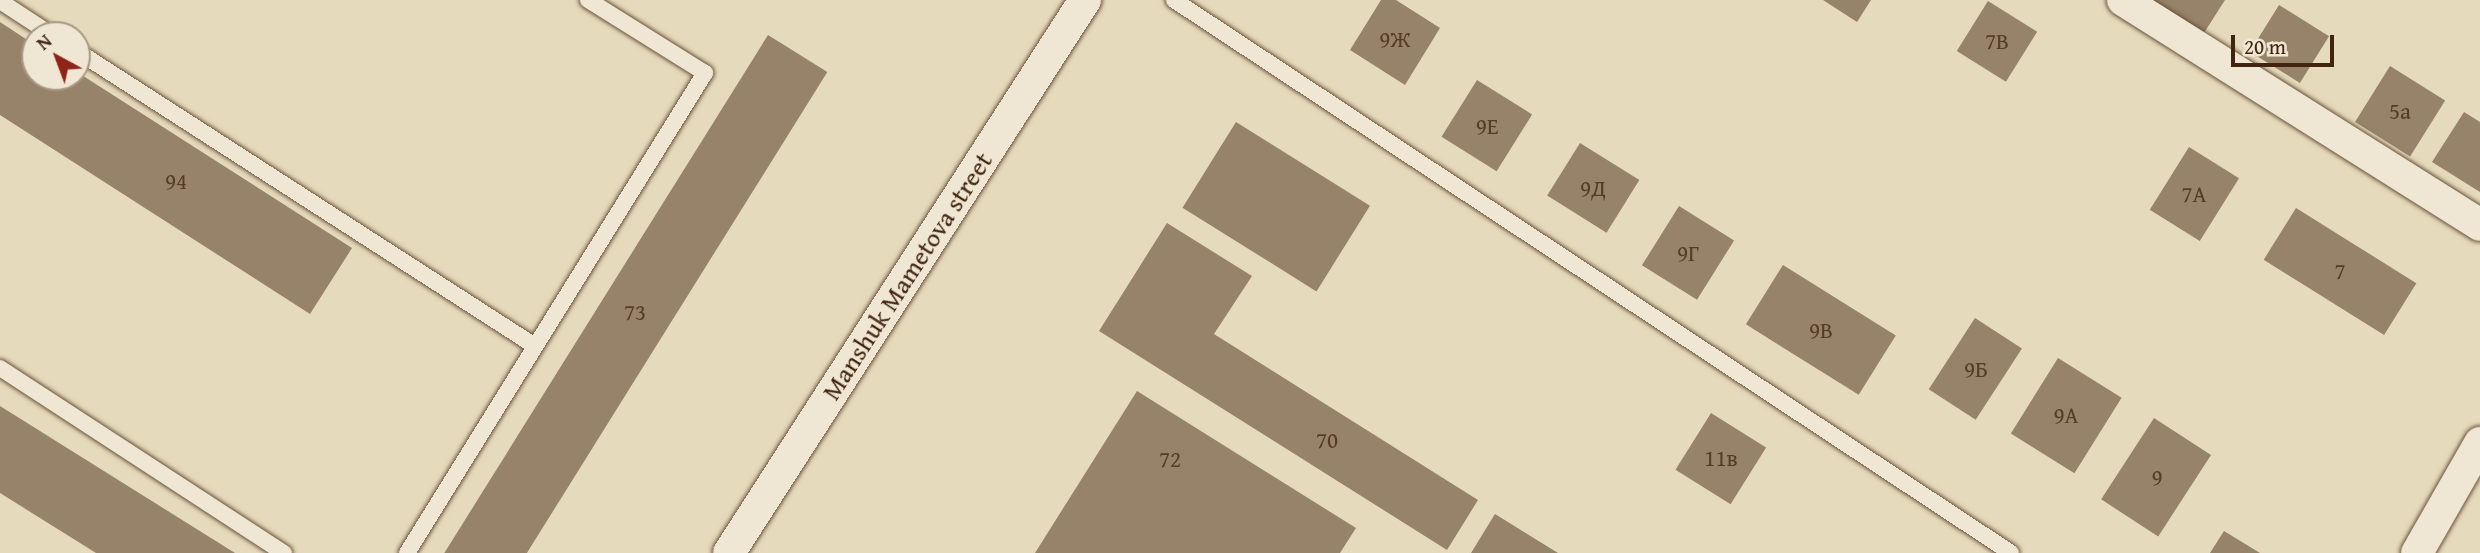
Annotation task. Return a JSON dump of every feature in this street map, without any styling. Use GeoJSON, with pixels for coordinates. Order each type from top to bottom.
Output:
{"type":"FeatureCollection","features":[{"type":"Feature","properties":{"kind":"street","name":"Manshuk Mametova street"},"geometry":{"type":"LineString","coordinates":[[729,553],[1084,0]]}},
{"type":"Feature","properties":{"kind":"street"},"geometry":{"type":"LineString","coordinates":[[2123,0],[2480,225]]}},
{"type":"Feature","properties":{"kind":"street"},"geometry":{"type":"LineString","coordinates":[[2417,553],[2480,443]]}},
{"type":"Feature","properties":{"kind":"lane"},"geometry":{"type":"LineString","coordinates":[[407,553],[705,73],[588,0]]}},
{"type":"Feature","properties":{"kind":"lane"},"geometry":{"type":"LineString","coordinates":[[1174,0],[2011,553]]}},
{"type":"Feature","properties":{"kind":"lane"},"geometry":{"type":"LineString","coordinates":[[0,2],[30,21]]}},
{"type":"Feature","properties":{"kind":"lane"},"geometry":{"type":"LineString","coordinates":[[91,60],[536,346]]}},
{"type":"Feature","properties":{"kind":"lane"},"geometry":{"type":"LineString","coordinates":[[0,368],[284,553]]}},
{"type":"Feature","properties":{"kind":"building"},"geometry":{"type":"Polygon","coordinates":[[[1381,0],[1396,0],[1440,28],[1405,85],[1350,50],[1381,0]]]}},
{"type":"Feature","properties":{"kind":"building"},"geometry":{"type":"Polygon","coordinates":[[[1823,0],[1871,0],[1857,22],[1823,0]]]}},
{"type":"Feature","properties":{"kind":"building"},"geometry":{"type":"Polygon","coordinates":[[[2152,0],[2225,0],[2204,33],[2152,0]]]}},
{"type":"Feature","properties":{"kind":"building"},"geometry":{"type":"Polygon","coordinates":[[[1988,1],[2037,32],[2006,82],[1957,51],[1988,1]]]}},
{"type":"Feature","properties":{"kind":"building"},"geometry":{"type":"Polygon","coordinates":[[[2279,5],[2329,36],[2300,83],[2250,52],[2279,5]]]}},
{"type":"Feature","properties":{"kind":"building"},"geometry":{"type":"Polygon","coordinates":[[[0,22],[21,36],[21,91],[91,91],[91,81],[352,248],[310,314],[0,115],[0,22]]]}},
{"type":"Feature","properties":{"kind":"building"},"geometry":{"type":"Polygon","coordinates":[[[768,35],[827,72],[527,553],[444,553],[768,35]]]}},
{"type":"Feature","properties":{"kind":"building"},"geometry":{"type":"Polygon","coordinates":[[[2390,66],[2445,100],[2410,156],[2355,122],[2390,66]]]}},
{"type":"Feature","properties":{"kind":"building"},"geometry":{"type":"Polygon","coordinates":[[[1477,80],[1532,114],[1497,171],[1441,137],[1477,80]]]}},
{"type":"Feature","properties":{"kind":"building"},"geometry":{"type":"Polygon","coordinates":[[[2464,112],[2480,122],[2480,192],[2432,162],[2464,112]]]}},
{"type":"Feature","properties":{"kind":"building"},"geometry":{"type":"Polygon","coordinates":[[[1236,122],[1370,206],[1316,291],[1182,208],[1236,122]]]}},
{"type":"Feature","properties":{"kind":"building"},"geometry":{"type":"Polygon","coordinates":[[[1580,143],[1639,180],[1607,233],[1547,196],[1580,143]]]}},
{"type":"Feature","properties":{"kind":"building"},"geometry":{"type":"Polygon","coordinates":[[[2189,147],[2239,178],[2200,241],[2150,210],[2189,147]]]}},
{"type":"Feature","properties":{"kind":"building"},"geometry":{"type":"Polygon","coordinates":[[[1679,206],[1734,240],[1697,300],[1642,265],[1679,206]]]}},
{"type":"Feature","properties":{"kind":"building"},"geometry":{"type":"Polygon","coordinates":[[[2296,208],[2416,283],[2384,335],[2264,260],[2296,208]]]}},
{"type":"Feature","properties":{"kind":"building"},"geometry":{"type":"Polygon","coordinates":[[[1167,223],[1252,276],[1214,334],[1478,500],[1447,550],[1099,331],[1167,223]]]}},
{"type":"Feature","properties":{"kind":"building"},"geometry":{"type":"Polygon","coordinates":[[[1783,265],[1896,335],[1859,395],[1746,324],[1783,265]]]}},
{"type":"Feature","properties":{"kind":"building"},"geometry":{"type":"Polygon","coordinates":[[[1975,318],[2022,348],[1976,420],[1929,389],[1975,318]]]}},
{"type":"Feature","properties":{"kind":"building"},"geometry":{"type":"Polygon","coordinates":[[[2058,358],[2122,398],[2074,473],[2011,433],[2058,358]]]}},
{"type":"Feature","properties":{"kind":"building"},"geometry":{"type":"Polygon","coordinates":[[[1137,391],[1356,528],[1340,553],[1035,553],[1137,391]]]}},
{"type":"Feature","properties":{"kind":"building"},"geometry":{"type":"Polygon","coordinates":[[[0,406],[235,553],[96,553],[0,493],[0,406]]]}},
{"type":"Feature","properties":{"kind":"building"},"geometry":{"type":"Polygon","coordinates":[[[1711,413],[1766,447],[1731,504],[1675,470],[1711,413]]]}},
{"type":"Feature","properties":{"kind":"building"},"geometry":{"type":"Polygon","coordinates":[[[2154,418],[2211,455],[2158,536],[2101,499],[2154,418]]]}},
{"type":"Feature","properties":{"kind":"building"},"geometry":{"type":"Polygon","coordinates":[[[1495,514],[1558,553],[1471,553],[1495,514]]]}},
{"type":"Feature","properties":{"kind":"building"},"geometry":{"type":"Polygon","coordinates":[[[2224,531],[2260,553],[2210,553],[2224,531]]]}}]}
